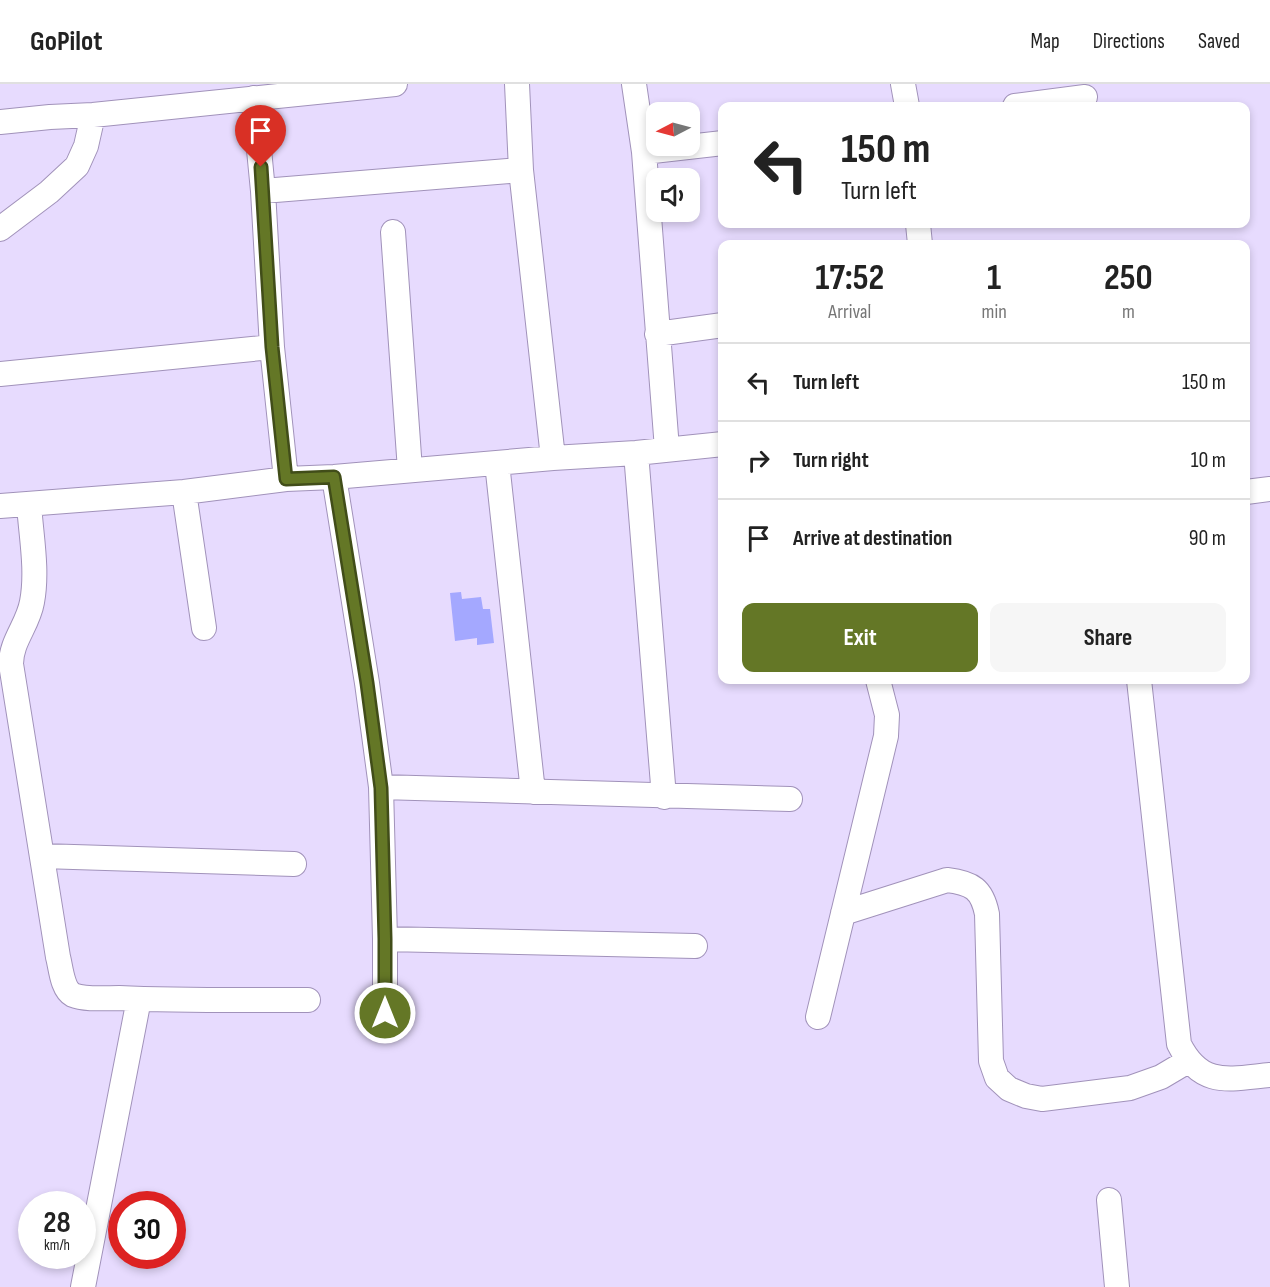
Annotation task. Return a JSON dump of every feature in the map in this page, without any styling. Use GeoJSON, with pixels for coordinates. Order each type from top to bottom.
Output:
{"type":"FeatureCollection","features":[{"type":"Feature","properties":{"kind":"street"},"geometry":{"type":"LineString","coordinates":[[0,122],[93,116],[395,84]]}},
{"type":"Feature","properties":{"kind":"street"},"geometry":{"type":"LineString","coordinates":[[517,84],[521,170],[553,458]]}},
{"type":"Feature","properties":{"kind":"street"},"geometry":{"type":"LineString","coordinates":[[634,84],[644,152],[667,449]]}},
{"type":"Feature","properties":{"kind":"street"},"geometry":{"type":"LineString","coordinates":[[903,84],[906,102]]}},
{"type":"Feature","properties":{"kind":"street"},"geometry":{"type":"LineString","coordinates":[[1046,102],[1085,97]]}},
{"type":"Feature","properties":{"kind":"street"},"geometry":{"type":"LineString","coordinates":[[254,98],[263,191],[272,347],[286,479]]}},
{"type":"Feature","properties":{"kind":"street"},"geometry":{"type":"LineString","coordinates":[[0,229],[49,192],[77,166],[86,146],[93,116]]}},
{"type":"Feature","properties":{"kind":"street"},"geometry":{"type":"LineString","coordinates":[[644,152],[718,144]]}},
{"type":"Feature","properties":{"kind":"street"},"geometry":{"type":"LineString","coordinates":[[263,191],[521,170]]}},
{"type":"Feature","properties":{"kind":"street"},"geometry":{"type":"LineString","coordinates":[[393,232],[410,470]]}},
{"type":"Feature","properties":{"kind":"street"},"geometry":{"type":"LineString","coordinates":[[657,334],[718,326]]}},
{"type":"Feature","properties":{"kind":"street"},"geometry":{"type":"LineString","coordinates":[[0,374],[272,347]]}},
{"type":"Feature","properties":{"kind":"street"},"geometry":{"type":"LineString","coordinates":[[0,506],[184,492],[286,479],[636,453],[718,444]]}},
{"type":"Feature","properties":{"kind":"street"},"geometry":{"type":"LineString","coordinates":[[636,453],[664,797]]}},
{"type":"Feature","properties":{"kind":"street"},"geometry":{"type":"LineString","coordinates":[[497,463],[533,792]]}},
{"type":"Feature","properties":{"kind":"street"},"geometry":{"type":"LineString","coordinates":[[334,477],[367,683],[381,788],[385,1013]]}},
{"type":"Feature","properties":{"kind":"street"},"geometry":{"type":"LineString","coordinates":[[1250,492],[1270,489]]}},
{"type":"Feature","properties":{"kind":"street"},"geometry":{"type":"LineString","coordinates":[[184,492],[204,628]]}},
{"type":"Feature","properties":{"kind":"street"},"geometry":{"type":"LineString","coordinates":[[29,504],[35,582],[28,619],[13,646],[11,664],[58,957],[63,978],[70,992],[75,996],[139,999],[308,1000]]}},
{"type":"Feature","properties":{"kind":"street"},"geometry":{"type":"LineString","coordinates":[[818,1017],[886,736],[887,715],[879,684]]}},
{"type":"Feature","properties":{"kind":"street"},"geometry":{"type":"LineString","coordinates":[[1139,684],[1179,1044],[1188,1061],[1201,1072],[1218,1078],[1236,1079],[1270,1075]]}},
{"type":"Feature","properties":{"kind":"street"},"geometry":{"type":"LineString","coordinates":[[381,788],[790,799]]}},
{"type":"Feature","properties":{"kind":"street"},"geometry":{"type":"LineString","coordinates":[[42,856],[294,864]]}},
{"type":"Feature","properties":{"kind":"street"},"geometry":{"type":"LineString","coordinates":[[843,913],[947,880],[963,882],[976,889],[984,899],[987,914],[990,1061],[998,1078],[1009,1089],[1042,1099],[1130,1088],[1161,1077],[1188,1061]]}},
{"type":"Feature","properties":{"kind":"street"},"geometry":{"type":"LineString","coordinates":[[385,939],[695,946]]}},
{"type":"Feature","properties":{"kind":"street"},"geometry":{"type":"LineString","coordinates":[[83,1287],[90,1275],[139,999]]}},
{"type":"Feature","properties":{"kind":"street"},"geometry":{"type":"LineString","coordinates":[[1109,1200],[1117,1287]]}},
{"type":"Feature","properties":{"kind":"building"},"geometry":{"type":"Polygon","coordinates":[[[461,592],[462,599],[481,597],[483,609],[490,609],[494,643],[477,645],[477,638],[455,641],[450,593],[461,592]]]}},
{"type":"Feature","properties":{"kind":"route"},"geometry":{"type":"LineString","coordinates":[[261,167],[272,347],[286,479],[334,477],[367,683],[381,788],[385,1013]]}}]}
